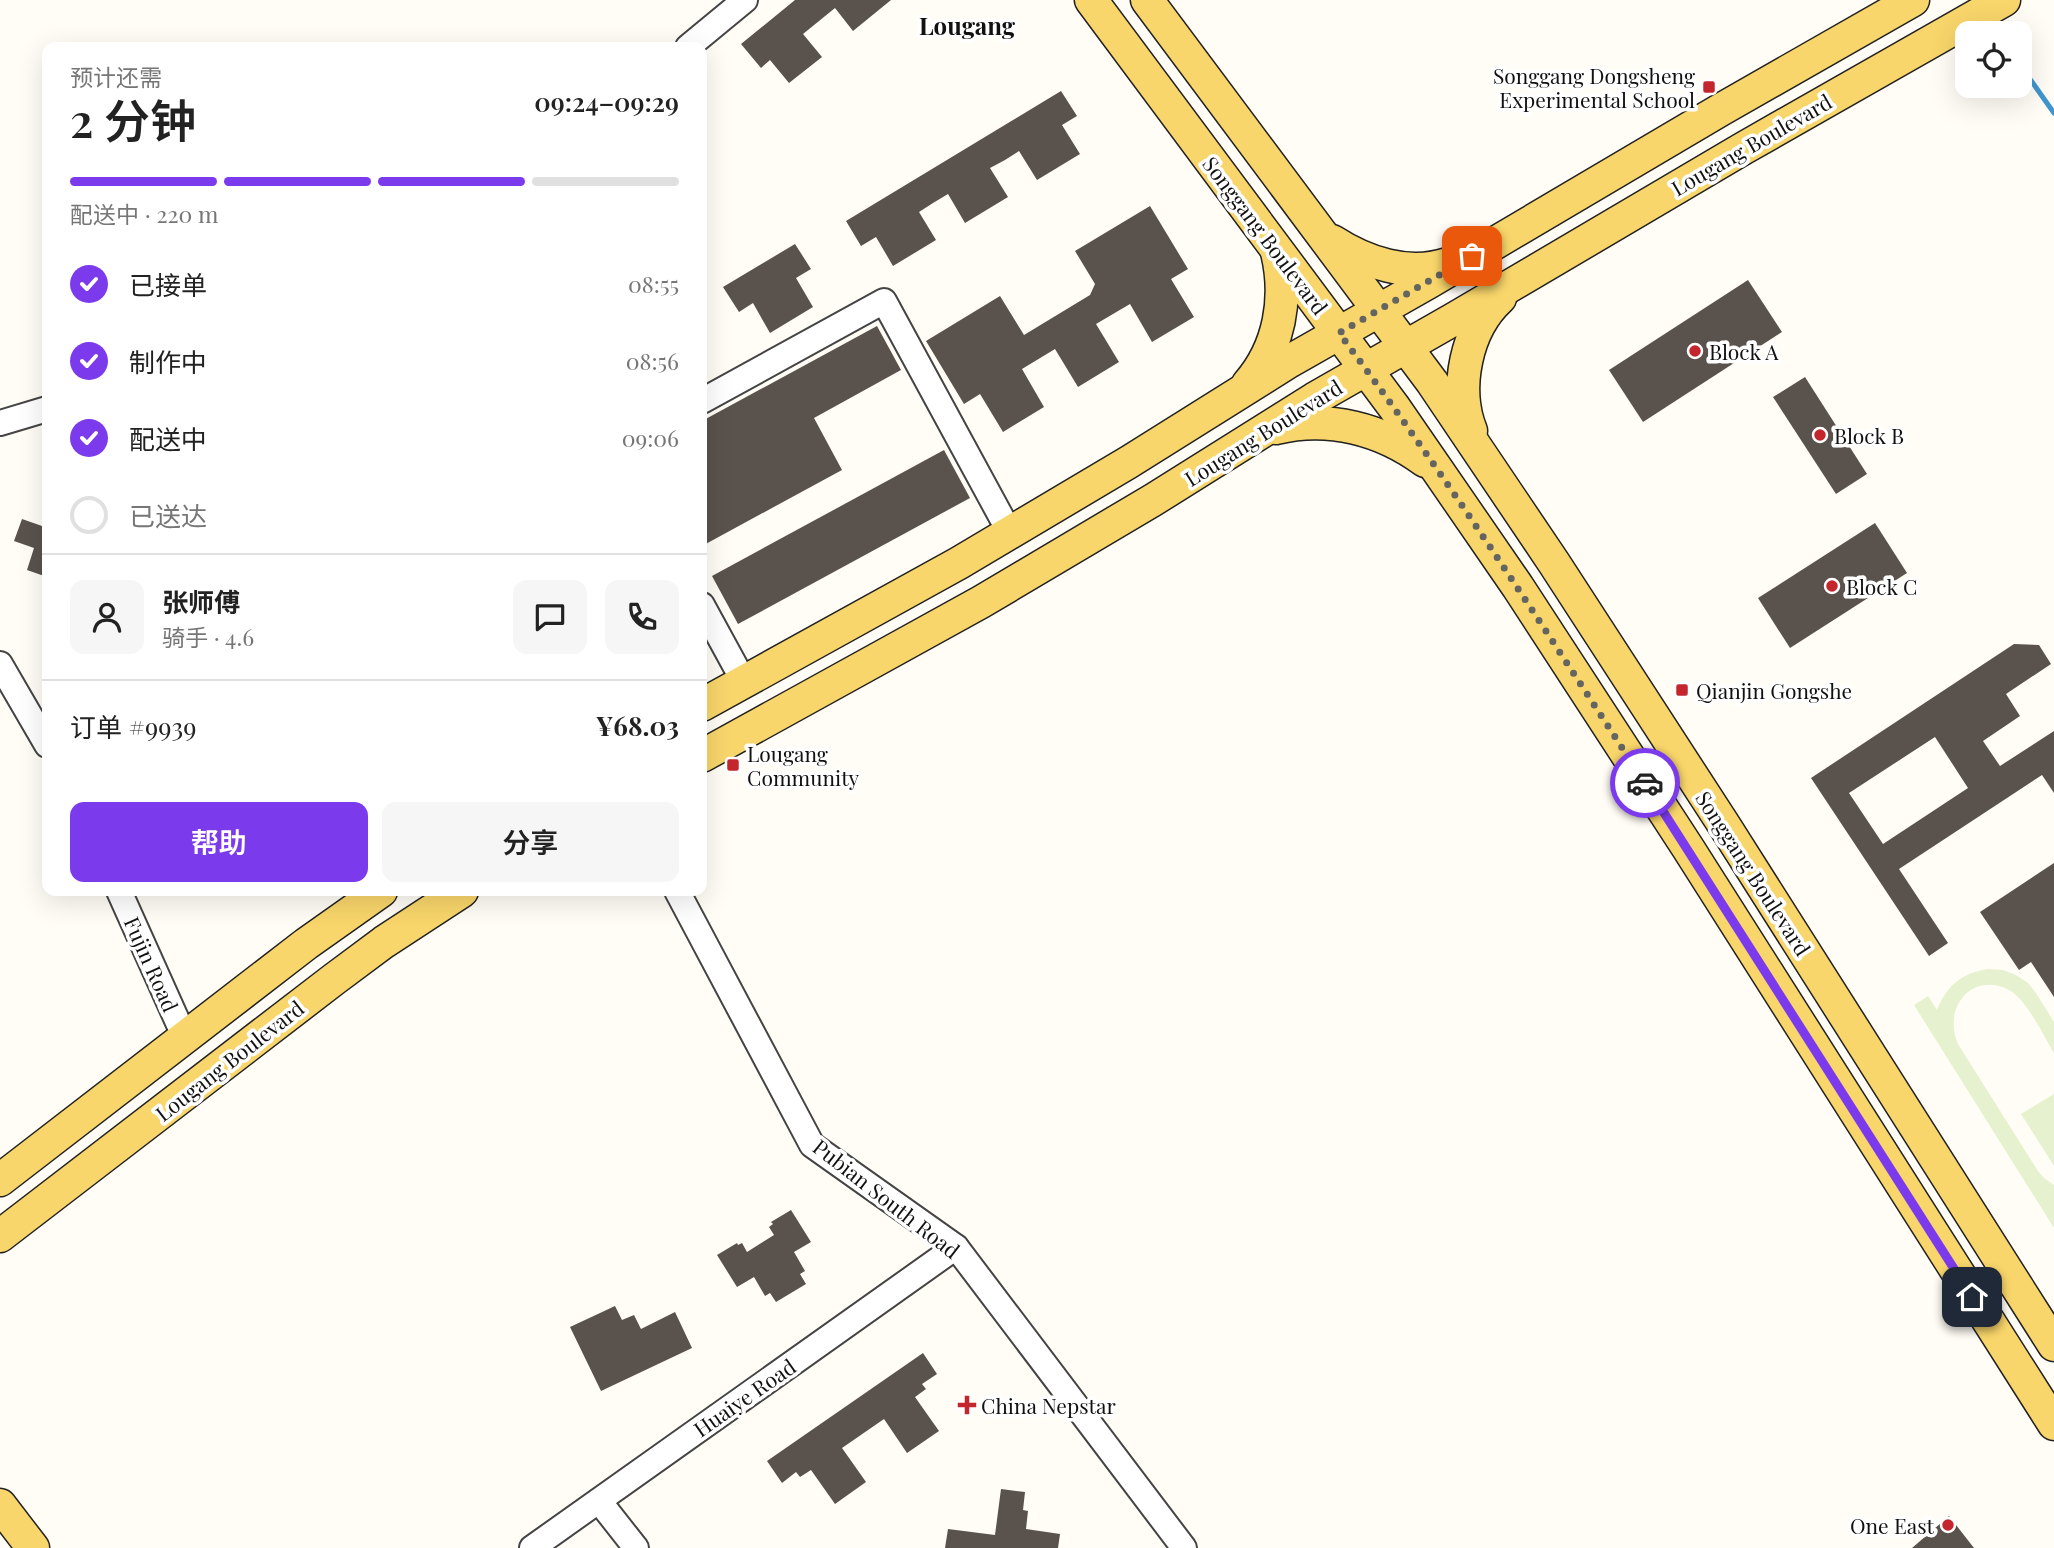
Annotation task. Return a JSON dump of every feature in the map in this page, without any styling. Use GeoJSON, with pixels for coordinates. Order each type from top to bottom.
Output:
{"type":"FeatureCollection","features":[{"type":"Feature","properties":{"kind":"main road","name":"Songgang Boulevard"},"geometry":{"type":"LineString","coordinates":[[1091,0],[1366,369],[1518,587],[1688,848],[2054,1424]]}},
{"type":"Feature","properties":{"kind":"main road","name":"Songgang Boulevard"},"geometry":{"type":"LineString","coordinates":[[1147,0],[1432,382],[1554,563],[1724,825],[2054,1345]]}},
{"type":"Feature","properties":{"kind":"main road"},"geometry":{"type":"LineString","coordinates":[[707,702],[1010,533],[1339,333],[1913,0]]}},
{"type":"Feature","properties":{"kind":"main road","name":"Lougang Boulevard"},"geometry":{"type":"LineString","coordinates":[[707,753],[981,602],[1366,369],[2004,0]]}},
{"type":"Feature","properties":{"kind":"main road"},"geometry":{"type":"LineString","coordinates":[[1312,221],[1332,241],[1357,257],[1384,266],[1413,270],[1441,267],[1460,261],[1494,243]]}},
{"type":"Feature","properties":{"kind":"main road"},"geometry":{"type":"LineString","coordinates":[[1240,393],[1264,362],[1278,325],[1282,286],[1276,248]]}},
{"type":"Feature","properties":{"kind":"main road"},"geometry":{"type":"LineString","coordinates":[[1479,452],[1467,422],[1463,390],[1466,359],[1478,329],[1496,302],[1519,281]]}},
{"type":"Feature","properties":{"kind":"main road"},"geometry":{"type":"LineString","coordinates":[[1261,432],[1300,424],[1339,424],[1359,428],[1395,442],[1420,458],[1442,478]]}},
{"type":"Feature","properties":{"kind":"main road","name":"Lougang Boulevard"},"geometry":{"type":"LineString","coordinates":[[0,1180],[306,944],[374,896]]}},
{"type":"Feature","properties":{"kind":"main road","name":"Lougang Boulevard"},"geometry":{"type":"LineString","coordinates":[[0,1236],[332,980],[454,896]]}},
{"type":"Feature","properties":{"kind":"main road"},"geometry":{"type":"LineString","coordinates":[[0,1505],[33,1548]]}},
{"type":"Feature","properties":{"kind":"street"},"geometry":{"type":"LineString","coordinates":[[694,42],[745,0]]}},
{"type":"Feature","properties":{"kind":"street"},"geometry":{"type":"LineString","coordinates":[[707,398],[884,301],[1010,533]]}},
{"type":"Feature","properties":{"kind":"street"},"geometry":{"type":"LineString","coordinates":[[0,423],[42,410]]}},
{"type":"Feature","properties":{"kind":"street"},"geometry":{"type":"LineString","coordinates":[[707,614],[744,682]]}},
{"type":"Feature","properties":{"kind":"street"},"geometry":{"type":"LineString","coordinates":[[0,664],[42,736]]}},
{"type":"Feature","properties":{"kind":"street","name":"Fujin Road"},"geometry":{"type":"LineString","coordinates":[[120,896],[185,1038]]}},
{"type":"Feature","properties":{"kind":"street","name":"Pubian South Road"},"geometry":{"type":"LineString","coordinates":[[680,896],[812,1145],[956,1247],[1184,1548]]}},
{"type":"Feature","properties":{"kind":"street","name":"Huaiye Road"},"geometry":{"type":"LineString","coordinates":[[533,1548],[956,1247]]}},
{"type":"Feature","properties":{"kind":"street"},"geometry":{"type":"LineString","coordinates":[[599,1500],[636,1548]]}},
{"type":"Feature","properties":{"kind":"green space"},"geometry":{"type":"Polygon","coordinates":[[[1988,969],[2003,970],[2028,983],[2054,1022],[2054,1053],[2022,1002],[2009,990],[1996,985],[1983,985],[1972,989],[1957,1006],[1954,1018],[1958,1044],[2038,1171],[2054,1185],[2054,1228],[1914,1005],[1928,996],[1937,1010],[1956,982],[1970,974],[1988,969]]]}},
{"type":"Feature","properties":{"kind":"green space"},"geometry":{"type":"Polygon","coordinates":[[[2054,1094],[2054,1166],[2021,1114],[2054,1094]]]}},
{"type":"Feature","properties":{"kind":"building"},"geometry":{"type":"Polygon","coordinates":[[[795,0],[891,0],[853,31],[835,8],[803,34],[822,57],[789,83],[770,60],[761,68],[741,44],[795,0]]]}},
{"type":"Feature","properties":{"kind":"building"},"geometry":{"type":"Polygon","coordinates":[[[1061,91],[1077,116],[1062,125],[1080,154],[1037,180],[1019,151],[990,168],[1008,197],[965,223],[948,194],[919,212],[936,240],[893,266],[876,237],[861,246],[846,221],[1061,91]]]}},
{"type":"Feature","properties":{"kind":"building"},"geometry":{"type":"Polygon","coordinates":[[[1150,206],[1188,269],[1171,279],[1194,317],[1152,342],[1130,304],[1096,324],[1119,362],[1078,387],[1055,349],[1022,369],[1044,407],[1003,432],[980,394],[964,404],[926,341],[1000,296],[1024,335],[1090,295],[1095,284],[1075,251],[1150,206]]]}},
{"type":"Feature","properties":{"kind":"building"},"geometry":{"type":"Polygon","coordinates":[[[795,244],[811,269],[796,278],[813,307],[770,333],[753,303],[739,312],[723,287],[795,244]]]}},
{"type":"Feature","properties":{"kind":"building","name":"Block A"},"geometry":{"type":"Polygon","coordinates":[[[1748,280],[1782,332],[1643,422],[1609,370],[1748,280]]]}},
{"type":"Feature","properties":{"kind":"building"},"geometry":{"type":"Polygon","coordinates":[[[877,326],[901,370],[814,418],[842,470],[707,543],[707,418],[877,326]]]}},
{"type":"Feature","properties":{"kind":"building","name":"Block B"},"geometry":{"type":"Polygon","coordinates":[[[1805,377],[1867,474],[1836,494],[1773,397],[1805,377]]]}},
{"type":"Feature","properties":{"kind":"building"},"geometry":{"type":"Polygon","coordinates":[[[944,450],[970,498],[738,624],[712,576],[944,450]]]}},
{"type":"Feature","properties":{"kind":"building"},"geometry":{"type":"Polygon","coordinates":[[[22,519],[42,526],[42,575],[27,570],[34,548],[14,541],[22,519]]]}},
{"type":"Feature","properties":{"kind":"building","name":"Block C"},"geometry":{"type":"Polygon","coordinates":[[[1875,523],[1907,573],[1790,648],[1758,598],[1875,523]]]}},
{"type":"Feature","properties":{"kind":"building"},"geometry":{"type":"Polygon","coordinates":[[[2014,644],[2039,645],[2051,664],[2006,694],[2020,716],[1983,741],[2000,766],[2054,731],[2054,793],[2042,775],[1899,869],[1948,943],[1929,956],[1811,778],[2014,644]],[[1935,737],[1849,793],[1883,844],[1968,788],[1935,737]]]}},
{"type":"Feature","properties":{"kind":"building"},"geometry":{"type":"Polygon","coordinates":[[[2054,863],[2054,997],[2031,962],[2019,970],[1980,912],[2054,863]]]}},
{"type":"Feature","properties":{"kind":"building"},"geometry":{"type":"Polygon","coordinates":[[[791,1210],[811,1242],[794,1252],[805,1271],[800,1274],[806,1284],[776,1302],[770,1293],[765,1296],[754,1277],[737,1287],[717,1255],[737,1243],[742,1243],[747,1252],[774,1235],[769,1227],[773,1224],[771,1222],[791,1210]]]}},
{"type":"Feature","properties":{"kind":"building"},"geometry":{"type":"Polygon","coordinates":[[[615,1306],[622,1320],[634,1315],[641,1329],[675,1312],[692,1348],[601,1391],[570,1327],[615,1306]]]}},
{"type":"Feature","properties":{"kind":"building"},"geometry":{"type":"Polygon","coordinates":[[[923,1353],[937,1374],[922,1384],[926,1389],[915,1397],[939,1431],[907,1453],[884,1419],[842,1448],[866,1482],[835,1504],[811,1470],[800,1477],[796,1472],[782,1483],[767,1461],[923,1353]]]}},
{"type":"Feature","properties":{"kind":"building"},"geometry":{"type":"Polygon","coordinates":[[[1001,1489],[1025,1492],[1023,1510],[1028,1511],[1026,1529],[1060,1534],[1058,1548],[945,1548],[948,1529],[995,1535],[1001,1489]]]}},
{"type":"Feature","properties":{"kind":"building","name":"One East"},"geometry":{"type":"Polygon","coordinates":[[[1949,1516],[1974,1548],[1912,1548],[1949,1516]]]}},
{"type":"Feature","properties":{"kind":"waterway"},"geometry":{"type":"LineString","coordinates":[[2032,82],[2054,113]]}},
{"type":"Feature","properties":{"kind":"way so far"},"geometry":{"type":"LineString","coordinates":[[1472,256],[1339,333],[1394,407],[1518,587],[1645,783]]}},
{"type":"Feature","properties":{"kind":"place","name":"Songgang Dongsheng Experimental School"},"geometry":{"type":"Point","coordinates":[1709,87]}},
{"type":"Feature","properties":{"kind":"place","name":"Block A"},"geometry":{"type":"Point","coordinates":[1695,351]}},
{"type":"Feature","properties":{"kind":"place","name":"Block B"},"geometry":{"type":"Point","coordinates":[1820,435]}},
{"type":"Feature","properties":{"kind":"place","name":"Block C"},"geometry":{"type":"Point","coordinates":[1832,586]}},
{"type":"Feature","properties":{"kind":"place","name":"Qianjin Gongshe"},"geometry":{"type":"Point","coordinates":[1682,690]}},
{"type":"Feature","properties":{"kind":"place","name":"Lougang Community"},"geometry":{"type":"Point","coordinates":[733,765]}},
{"type":"Feature","properties":{"kind":"place","name":"China Nepstar"},"geometry":{"type":"Point","coordinates":[967,1405]}},
{"type":"Feature","properties":{"kind":"place","name":"One East"},"geometry":{"type":"Point","coordinates":[1948,1525]}},
{"type":"Feature","properties":{"kind":"district","name":"Lougang"},"geometry":{"type":"Point","coordinates":[967,25]}},
{"type":"Feature","properties":{"kind":"route"},"geometry":{"type":"LineString","coordinates":[[1645,783],[1972,1297]]}}]}
